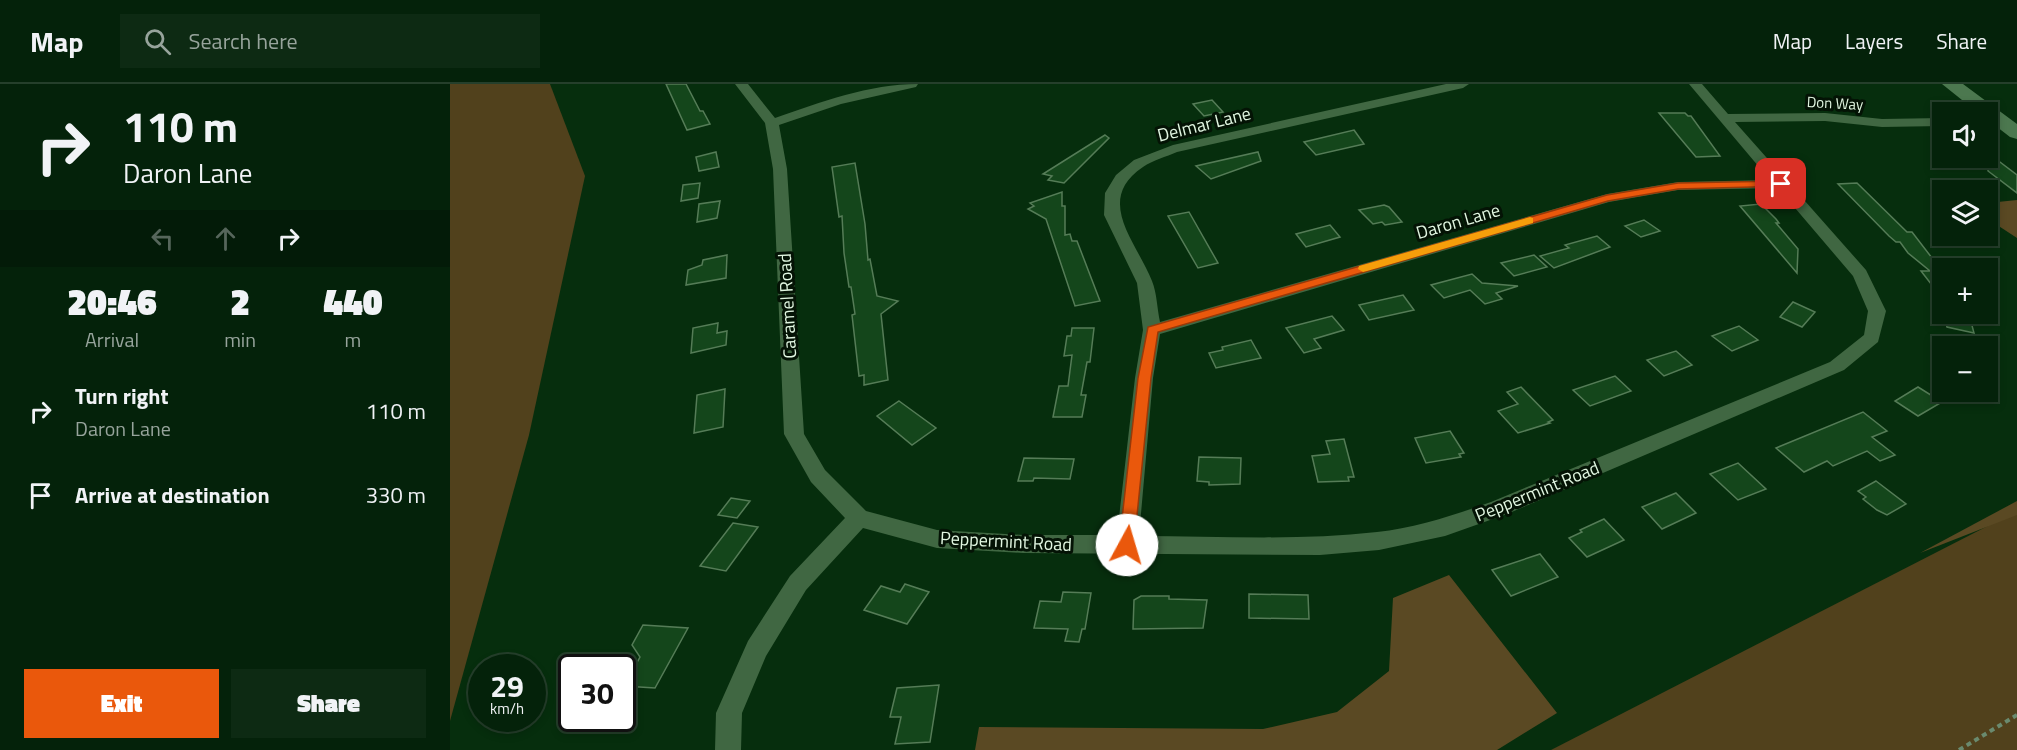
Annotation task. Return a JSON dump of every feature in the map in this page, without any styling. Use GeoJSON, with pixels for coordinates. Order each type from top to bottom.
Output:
{"type":"FeatureCollection","features":[{"type":"Feature","properties":{"kind":"main road"},"geometry":{"type":"LineString","coordinates":[[1952,84],[1972,102]]}},
{"type":"Feature","properties":{"kind":"main road"},"geometry":{"type":"LineString","coordinates":[[1998,123],[2017,133]]}},
{"type":"Feature","properties":{"kind":"street","name":"Caramel Road"},"geometry":{"type":"LineString","coordinates":[[741,84],[772,123],[780,169],[794,434],[818,476],[859,518]]}},
{"type":"Feature","properties":{"kind":"street"},"geometry":{"type":"LineString","coordinates":[[772,123],[837,101],[912,84]]}},
{"type":"Feature","properties":{"kind":"street","name":"Delmar Lane"},"geometry":{"type":"LineString","coordinates":[[1127,545],[1144,378],[1152,330],[1145,283],[1112,215],[1112,193],[1121,178],[1139,163],[1173,150],[1463,84]]}},
{"type":"Feature","properties":{"kind":"street","name":"Peppermint Road"},"geometry":{"type":"LineString","coordinates":[[859,518],[937,539],[1127,545],[1320,546],[1379,541],[1445,527],[1499,508],[1837,366],[1872,338],[1878,311],[1860,274],[1695,84]]}},
{"type":"Feature","properties":{"kind":"street","name":"Don Way"},"geometry":{"type":"LineString","coordinates":[[1726,118],[1825,117],[1882,123],[1932,122]]}},
{"type":"Feature","properties":{"kind":"street","name":"Daron Lane"},"geometry":{"type":"LineString","coordinates":[[1152,330],[1607,198],[1678,186],[1781,184]]}},
{"type":"Feature","properties":{"kind":"street"},"geometry":{"type":"LineString","coordinates":[[728,750],[729,713],[756,649],[798,582],[859,518]]}},
{"type":"Feature","properties":{"kind":"path"},"geometry":{"type":"LineString","coordinates":[[1959,750],[2017,715]]}},
{"type":"Feature","properties":{"kind":"shaded area"},"geometry":{"type":"Polygon","coordinates":[[[450,84],[550,84],[585,176],[529,435],[450,721],[450,84]]]}},
{"type":"Feature","properties":{"kind":"shaded area"},"geometry":{"type":"Polygon","coordinates":[[[2017,200],[2017,238],[1998,226],[1998,202],[2017,200]]]}},
{"type":"Feature","properties":{"kind":"shaded area"},"geometry":{"type":"Polygon","coordinates":[[[2017,501],[2017,515],[1920,553],[2017,501]]]}},
{"type":"Feature","properties":{"kind":"shaded area"},"geometry":{"type":"Polygon","coordinates":[[[2017,511],[2017,750],[1551,750],[2017,511]]]}},
{"type":"Feature","properties":{"kind":"shaded area"},"geometry":{"type":"Polygon","coordinates":[[[1449,575],[1557,713],[1497,750],[975,750],[979,727],[1263,729],[1337,712],[1389,671],[1393,598],[1449,575]]]}},
{"type":"Feature","properties":{"kind":"building"},"geometry":{"type":"Polygon","coordinates":[[[666,84],[686,84],[700,111],[703,111],[710,124],[687,130],[666,84]]]}},
{"type":"Feature","properties":{"kind":"building"},"geometry":{"type":"Polygon","coordinates":[[[1212,100],[1223,112],[1204,116],[1193,104],[1212,100]]]}},
{"type":"Feature","properties":{"kind":"building"},"geometry":{"type":"Polygon","coordinates":[[[1659,113],[1685,113],[1691,116],[1720,156],[1696,157],[1659,113]]]}},
{"type":"Feature","properties":{"kind":"building"},"geometry":{"type":"Polygon","coordinates":[[[1354,130],[1364,144],[1316,155],[1304,142],[1354,130]]]}},
{"type":"Feature","properties":{"kind":"building"},"geometry":{"type":"Polygon","coordinates":[[[1105,135],[1109,138],[1064,183],[1048,180],[1052,176],[1043,174],[1105,135]]]}},
{"type":"Feature","properties":{"kind":"building"},"geometry":{"type":"Polygon","coordinates":[[[716,152],[719,167],[699,171],[696,157],[716,152]]]}},
{"type":"Feature","properties":{"kind":"building"},"geometry":{"type":"Polygon","coordinates":[[[1258,152],[1261,161],[1211,179],[1196,166],[1258,152]]]}},
{"type":"Feature","properties":{"kind":"building"},"geometry":{"type":"Polygon","coordinates":[[[1998,161],[2017,175],[2017,193],[1988,171],[1988,168],[1998,168],[1998,161]]]}},
{"type":"Feature","properties":{"kind":"building"},"geometry":{"type":"Polygon","coordinates":[[[855,163],[865,224],[868,260],[870,259],[877,296],[898,301],[881,314],[888,380],[864,385],[864,375],[859,376],[852,315],[855,314],[844,253],[842,216],[839,217],[832,167],[855,163]]]}},
{"type":"Feature","properties":{"kind":"building"},"geometry":{"type":"Polygon","coordinates":[[[700,183],[698,198],[681,201],[683,185],[700,183]]]}},
{"type":"Feature","properties":{"kind":"building"},"geometry":{"type":"Polygon","coordinates":[[[1857,183],[1907,232],[1912,232],[1932,258],[1932,285],[1921,271],[1930,271],[1908,253],[1900,242],[1896,242],[1889,236],[1838,184],[1857,183]]]}},
{"type":"Feature","properties":{"kind":"building"},"geometry":{"type":"Polygon","coordinates":[[[1062,192],[1062,206],[1065,206],[1065,235],[1070,234],[1072,241],[1077,241],[1100,301],[1075,306],[1046,219],[1028,209],[1034,206],[1030,203],[1062,192]]]}},
{"type":"Feature","properties":{"kind":"building"},"geometry":{"type":"Polygon","coordinates":[[[720,201],[717,218],[697,222],[699,204],[720,201]]]}},
{"type":"Feature","properties":{"kind":"building"},"geometry":{"type":"Polygon","coordinates":[[[1761,204],[1776,219],[1779,223],[1776,223],[1798,249],[1797,273],[1740,206],[1761,204]]]}},
{"type":"Feature","properties":{"kind":"building"},"geometry":{"type":"Polygon","coordinates":[[[1384,205],[1389,207],[1402,222],[1385,225],[1382,222],[1373,224],[1359,210],[1384,205]]]}},
{"type":"Feature","properties":{"kind":"building"},"geometry":{"type":"Polygon","coordinates":[[[1189,212],[1218,263],[1198,268],[1168,216],[1189,212]]]}},
{"type":"Feature","properties":{"kind":"building"},"geometry":{"type":"Polygon","coordinates":[[[1644,220],[1660,231],[1641,237],[1625,226],[1644,220]]]}},
{"type":"Feature","properties":{"kind":"building"},"geometry":{"type":"Polygon","coordinates":[[[1330,225],[1340,237],[1306,247],[1296,234],[1330,225]]]}},
{"type":"Feature","properties":{"kind":"building"},"geometry":{"type":"Polygon","coordinates":[[[1597,236],[1610,247],[1554,268],[1540,256],[1569,248],[1565,245],[1597,236]]]}},
{"type":"Feature","properties":{"kind":"building"},"geometry":{"type":"Polygon","coordinates":[[[727,255],[726,278],[686,285],[688,270],[702,265],[703,260],[727,255]]]}},
{"type":"Feature","properties":{"kind":"building"},"geometry":{"type":"Polygon","coordinates":[[[1534,255],[1547,267],[1514,276],[1501,263],[1534,255]]]}},
{"type":"Feature","properties":{"kind":"building"},"geometry":{"type":"Polygon","coordinates":[[[1472,274],[1482,283],[1518,286],[1496,293],[1502,299],[1485,304],[1470,290],[1444,298],[1431,285],[1472,274]]]}},
{"type":"Feature","properties":{"kind":"building"},"geometry":{"type":"Polygon","coordinates":[[[1403,295],[1414,310],[1369,320],[1359,305],[1403,295]]]}},
{"type":"Feature","properties":{"kind":"building"},"geometry":{"type":"Polygon","coordinates":[[[1793,302],[1815,312],[1802,327],[1780,317],[1793,302]]]}},
{"type":"Feature","properties":{"kind":"building"},"geometry":{"type":"Polygon","coordinates":[[[1332,316],[1344,330],[1314,339],[1321,348],[1304,353],[1286,328],[1332,316]]]}},
{"type":"Feature","properties":{"kind":"building"},"geometry":{"type":"Polygon","coordinates":[[[718,323],[717,333],[727,331],[726,345],[691,353],[693,328],[718,323]]]}},
{"type":"Feature","properties":{"kind":"building"},"geometry":{"type":"Polygon","coordinates":[[[1946,324],[1972,324],[1974,333],[1947,327],[1946,324]]]}},
{"type":"Feature","properties":{"kind":"building"},"geometry":{"type":"Polygon","coordinates":[[[1739,326],[1758,340],[1732,351],[1712,336],[1739,326]]]}},
{"type":"Feature","properties":{"kind":"building"},"geometry":{"type":"Polygon","coordinates":[[[1072,328],[1094,328],[1090,362],[1087,362],[1081,395],[1086,395],[1082,417],[1053,417],[1059,386],[1068,386],[1072,355],[1064,356],[1067,336],[1071,336],[1072,328]]]}},
{"type":"Feature","properties":{"kind":"building"},"geometry":{"type":"Polygon","coordinates":[[[1251,340],[1261,358],[1216,368],[1209,353],[1223,350],[1222,347],[1251,340]]]}},
{"type":"Feature","properties":{"kind":"building"},"geometry":{"type":"Polygon","coordinates":[[[1676,351],[1692,365],[1664,376],[1647,360],[1676,351]]]}},
{"type":"Feature","properties":{"kind":"building"},"geometry":{"type":"Polygon","coordinates":[[[1615,376],[1631,391],[1590,406],[1573,390],[1615,376]]]}},
{"type":"Feature","properties":{"kind":"building"},"geometry":{"type":"Polygon","coordinates":[[[1521,387],[1553,420],[1548,422],[1550,423],[1518,433],[1498,411],[1518,404],[1507,392],[1521,387]]]}},
{"type":"Feature","properties":{"kind":"building"},"geometry":{"type":"Polygon","coordinates":[[[1918,387],[1932,396],[1932,402],[1942,402],[1918,416],[1895,401],[1918,387]]]}},
{"type":"Feature","properties":{"kind":"building"},"geometry":{"type":"Polygon","coordinates":[[[725,389],[723,427],[694,433],[697,395],[725,389]]]}},
{"type":"Feature","properties":{"kind":"building"},"geometry":{"type":"Polygon","coordinates":[[[899,401],[936,428],[912,445],[877,416],[899,401]]]}},
{"type":"Feature","properties":{"kind":"building"},"geometry":{"type":"Polygon","coordinates":[[[1863,412],[1887,431],[1872,437],[1895,455],[1880,461],[1867,451],[1833,466],[1827,461],[1804,472],[1776,448],[1863,412]]]}},
{"type":"Feature","properties":{"kind":"building"},"geometry":{"type":"Polygon","coordinates":[[[1450,431],[1464,453],[1459,454],[1461,457],[1426,463],[1415,438],[1450,431]]]}},
{"type":"Feature","properties":{"kind":"building"},"geometry":{"type":"Polygon","coordinates":[[[1344,439],[1354,477],[1348,477],[1349,481],[1318,482],[1312,456],[1330,454],[1326,441],[1344,439]]]}},
{"type":"Feature","properties":{"kind":"building"},"geometry":{"type":"Polygon","coordinates":[[[1199,457],[1241,458],[1240,484],[1209,485],[1209,482],[1197,481],[1199,457]]]}},
{"type":"Feature","properties":{"kind":"building"},"geometry":{"type":"Polygon","coordinates":[[[1024,458],[1074,459],[1070,479],[1034,478],[1033,481],[1018,481],[1024,458]]]}},
{"type":"Feature","properties":{"kind":"building"},"geometry":{"type":"Polygon","coordinates":[[[1738,463],[1766,489],[1738,500],[1710,474],[1738,463]]]}},
{"type":"Feature","properties":{"kind":"building"},"geometry":{"type":"Polygon","coordinates":[[[1876,481],[1906,504],[1887,515],[1877,510],[1863,499],[1866,497],[1858,491],[1876,481]]]}},
{"type":"Feature","properties":{"kind":"building"},"geometry":{"type":"Polygon","coordinates":[[[1676,493],[1696,513],[1662,529],[1642,507],[1676,493]]]}},
{"type":"Feature","properties":{"kind":"building"},"geometry":{"type":"Polygon","coordinates":[[[731,498],[750,501],[737,518],[718,515],[731,498]]]}},
{"type":"Feature","properties":{"kind":"building"},"geometry":{"type":"Polygon","coordinates":[[[1604,519],[1624,540],[1587,557],[1569,538],[1604,519]]]}},
{"type":"Feature","properties":{"kind":"building"},"geometry":{"type":"Polygon","coordinates":[[[733,523],[758,527],[726,571],[700,566],[733,523]]]}},
{"type":"Feature","properties":{"kind":"building"},"geometry":{"type":"Polygon","coordinates":[[[1540,554],[1558,577],[1511,596],[1492,570],[1540,554]]]}},
{"type":"Feature","properties":{"kind":"building"},"geometry":{"type":"Polygon","coordinates":[[[905,584],[929,592],[907,624],[864,610],[881,586],[900,592],[905,584]]]}},
{"type":"Feature","properties":{"kind":"building"},"geometry":{"type":"Polygon","coordinates":[[[1063,592],[1091,593],[1085,629],[1082,629],[1079,642],[1065,641],[1068,629],[1034,628],[1040,601],[1061,602],[1063,592]]]}},
{"type":"Feature","properties":{"kind":"building"},"geometry":{"type":"Polygon","coordinates":[[[1249,594],[1308,595],[1309,619],[1249,618],[1249,594]]]}},
{"type":"Feature","properties":{"kind":"building"},"geometry":{"type":"Polygon","coordinates":[[[1141,596],[1207,600],[1203,628],[1133,629],[1134,600],[1141,596]]]}},
{"type":"Feature","properties":{"kind":"building"},"geometry":{"type":"Polygon","coordinates":[[[643,625],[688,628],[655,688],[636,687],[636,664],[640,657],[632,645],[643,625]]]}},
{"type":"Feature","properties":{"kind":"building"},"geometry":{"type":"Polygon","coordinates":[[[939,685],[930,742],[895,744],[901,717],[890,717],[897,688],[939,685]]]}},
{"type":"Feature","properties":{"kind":"slow traffic"},"geometry":{"type":"LineString","coordinates":[[1363,269],[1530,220]]}},
{"type":"Feature","properties":{"kind":"route"},"geometry":{"type":"LineString","coordinates":[[1127,545],[1144,378],[1152,330],[1607,198],[1678,186],[1781,184]]}}]}
